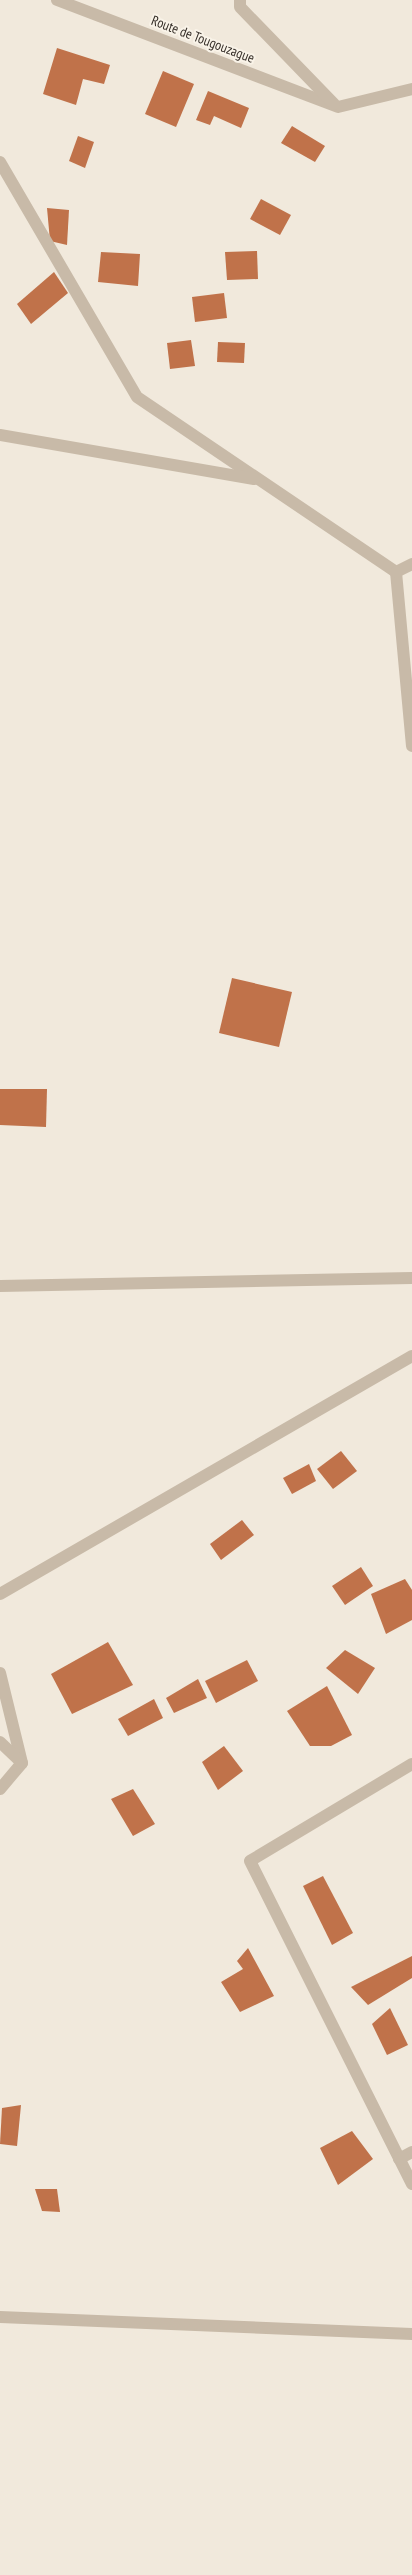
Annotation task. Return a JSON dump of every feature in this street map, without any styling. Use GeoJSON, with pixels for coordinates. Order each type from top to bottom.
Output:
{"type":"FeatureCollection","features":[{"type":"Feature","properties":{"kind":"street","name":"Route de Tougouzague"},"geometry":{"type":"LineString","coordinates":[[56,0],[338,107]]}},
{"type":"Feature","properties":{"kind":"street","name":"Route de Tougouzague"},"geometry":{"type":"LineString","coordinates":[[240,0],[240,7],[338,107]]}},
{"type":"Feature","properties":{"kind":"street"},"geometry":{"type":"LineString","coordinates":[[338,107],[412,88]]}},
{"type":"Feature","properties":{"kind":"street"},"geometry":{"type":"LineString","coordinates":[[0,162],[137,398],[396,572]]}},
{"type":"Feature","properties":{"kind":"street"},"geometry":{"type":"LineString","coordinates":[[0,435],[260,480]]}},
{"type":"Feature","properties":{"kind":"street"},"geometry":{"type":"LineString","coordinates":[[396,572],[412,564]]}},
{"type":"Feature","properties":{"kind":"street"},"geometry":{"type":"LineString","coordinates":[[396,572],[412,746]]}},
{"type":"Feature","properties":{"kind":"street"},"geometry":{"type":"LineString","coordinates":[[0,1286],[412,1278]]}},
{"type":"Feature","properties":{"kind":"street"},"geometry":{"type":"LineString","coordinates":[[0,1594],[412,1356]]}},
{"type":"Feature","properties":{"kind":"street"},"geometry":{"type":"LineString","coordinates":[[0,1673],[22,1763]]}},
{"type":"Feature","properties":{"kind":"street"},"geometry":{"type":"LineString","coordinates":[[0,1742],[22,1763]]}},
{"type":"Feature","properties":{"kind":"street"},"geometry":{"type":"LineString","coordinates":[[0,1789],[22,1763]]}},
{"type":"Feature","properties":{"kind":"street"},"geometry":{"type":"LineString","coordinates":[[412,1764],[250,1861],[412,2184]]}},
{"type":"Feature","properties":{"kind":"street"},"geometry":{"type":"LineString","coordinates":[[399,2159],[412,2152]]}},
{"type":"Feature","properties":{"kind":"street"},"geometry":{"type":"LineString","coordinates":[[0,2317],[412,2334]]}},
{"type":"Feature","properties":{"kind":"building"},"geometry":{"type":"Polygon","coordinates":[[[57,48],[110,65],[104,84],[83,79],[76,105],[43,94],[57,48]]]}},
{"type":"Feature","properties":{"kind":"building"},"geometry":{"type":"Polygon","coordinates":[[[163,71],[194,84],[176,127],[145,114],[163,71]]]}},
{"type":"Feature","properties":{"kind":"building"},"geometry":{"type":"Polygon","coordinates":[[[208,91],[249,108],[241,128],[214,116],[210,125],[196,120],[208,91]]]}},
{"type":"Feature","properties":{"kind":"building"},"geometry":{"type":"Polygon","coordinates":[[[292,126],[325,146],[315,162],[281,143],[292,126]]]}},
{"type":"Feature","properties":{"kind":"building"},"geometry":{"type":"Polygon","coordinates":[[[78,136],[94,142],[85,168],[69,161],[78,136]]]}},
{"type":"Feature","properties":{"kind":"building"},"geometry":{"type":"Polygon","coordinates":[[[261,199],[291,215],[280,235],[250,219],[261,199]]]}},
{"type":"Feature","properties":{"kind":"building"},"geometry":{"type":"Polygon","coordinates":[[[47,208],[69,210],[67,245],[50,241],[47,208]]]}},
{"type":"Feature","properties":{"kind":"building"},"geometry":{"type":"Polygon","coordinates":[[[257,251],[258,279],[227,280],[225,252],[257,251]]]}},
{"type":"Feature","properties":{"kind":"building"},"geometry":{"type":"Polygon","coordinates":[[[101,252],[140,254],[138,286],[98,282],[101,252]]]}},
{"type":"Feature","properties":{"kind":"building"},"geometry":{"type":"Polygon","coordinates":[[[54,272],[68,293],[31,324],[17,304],[54,272]]]}},
{"type":"Feature","properties":{"kind":"building"},"geometry":{"type":"Polygon","coordinates":[[[224,293],[227,318],[195,322],[192,297],[224,293]]]}},
{"type":"Feature","properties":{"kind":"building"},"geometry":{"type":"Polygon","coordinates":[[[191,340],[195,366],[170,369],[167,343],[191,340]]]}},
{"type":"Feature","properties":{"kind":"building"},"geometry":{"type":"Polygon","coordinates":[[[218,342],[245,343],[244,363],[217,362],[218,342]]]}},
{"type":"Feature","properties":{"kind":"building"},"geometry":{"type":"Polygon","coordinates":[[[232,978],[292,992],[279,1047],[219,1033],[232,978]]]}},
{"type":"Feature","properties":{"kind":"building"},"geometry":{"type":"Polygon","coordinates":[[[0,1089],[47,1089],[46,1127],[0,1125],[0,1089]]]}},
{"type":"Feature","properties":{"kind":"building"},"geometry":{"type":"Polygon","coordinates":[[[341,1451],[357,1471],[333,1489],[317,1469],[341,1451]]]}},
{"type":"Feature","properties":{"kind":"building"},"geometry":{"type":"Polygon","coordinates":[[[309,1464],[316,1481],[292,1494],[283,1478],[309,1464]]]}},
{"type":"Feature","properties":{"kind":"building"},"geometry":{"type":"Polygon","coordinates":[[[242,1520],[254,1535],[221,1560],[210,1544],[242,1520]]]}},
{"type":"Feature","properties":{"kind":"building"},"geometry":{"type":"Polygon","coordinates":[[[361,1567],[373,1586],[345,1605],[332,1586],[361,1567]]]}},
{"type":"Feature","properties":{"kind":"building"},"geometry":{"type":"Polygon","coordinates":[[[405,1579],[412,1590],[412,1620],[386,1634],[371,1594],[405,1579]]]}},
{"type":"Feature","properties":{"kind":"building"},"geometry":{"type":"Polygon","coordinates":[[[108,1642],[133,1685],[72,1714],[51,1674],[108,1642]]]}},
{"type":"Feature","properties":{"kind":"building"},"geometry":{"type":"Polygon","coordinates":[[[345,1650],[375,1668],[358,1694],[326,1668],[345,1650]]]}},
{"type":"Feature","properties":{"kind":"building"},"geometry":{"type":"Polygon","coordinates":[[[247,1660],[258,1681],[216,1703],[205,1681],[247,1660]]]}},
{"type":"Feature","properties":{"kind":"building"},"geometry":{"type":"Polygon","coordinates":[[[198,1679],[207,1698],[174,1713],[166,1698],[198,1679]]]}},
{"type":"Feature","properties":{"kind":"building"},"geometry":{"type":"Polygon","coordinates":[[[327,1686],[352,1735],[331,1746],[310,1746],[287,1711],[327,1686]]]}},
{"type":"Feature","properties":{"kind":"building"},"geometry":{"type":"Polygon","coordinates":[[[154,1699],[163,1718],[128,1736],[118,1719],[154,1699]]]}},
{"type":"Feature","properties":{"kind":"building"},"geometry":{"type":"Polygon","coordinates":[[[224,1746],[243,1771],[218,1790],[202,1762],[224,1746]]]}},
{"type":"Feature","properties":{"kind":"building"},"geometry":{"type":"Polygon","coordinates":[[[133,1789],[155,1824],[133,1836],[111,1799],[133,1789]]]}},
{"type":"Feature","properties":{"kind":"building"},"geometry":{"type":"Polygon","coordinates":[[[323,1876],[353,1933],[332,1945],[303,1886],[323,1876]]]}},
{"type":"Feature","properties":{"kind":"building"},"geometry":{"type":"Polygon","coordinates":[[[248,1948],[274,1996],[240,2012],[221,1982],[243,1969],[237,1961],[248,1948]]]}},
{"type":"Feature","properties":{"kind":"building"},"geometry":{"type":"Polygon","coordinates":[[[412,1956],[412,1978],[368,2005],[351,1987],[412,1956]]]}},
{"type":"Feature","properties":{"kind":"building"},"geometry":{"type":"Polygon","coordinates":[[[390,2008],[408,2045],[387,2055],[372,2024],[390,2008]]]}},
{"type":"Feature","properties":{"kind":"building"},"geometry":{"type":"Polygon","coordinates":[[[21,2105],[17,2146],[0,2144],[2,2108],[21,2105]]]}},
{"type":"Feature","properties":{"kind":"building"},"geometry":{"type":"Polygon","coordinates":[[[352,2131],[373,2159],[338,2185],[320,2148],[352,2131]]]}},
{"type":"Feature","properties":{"kind":"building"},"geometry":{"type":"Polygon","coordinates":[[[35,2189],[57,2189],[60,2212],[42,2211],[35,2189]]]}}]}
